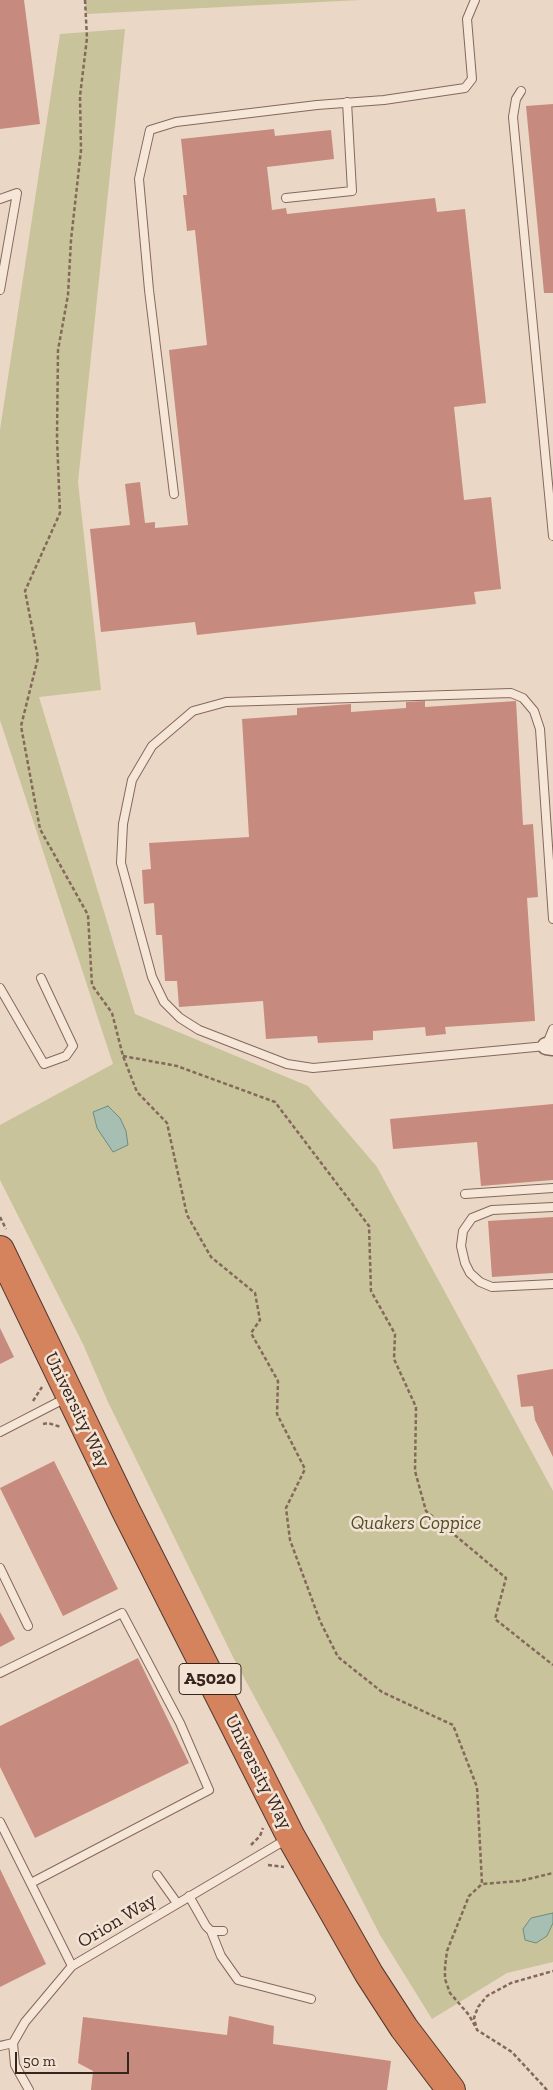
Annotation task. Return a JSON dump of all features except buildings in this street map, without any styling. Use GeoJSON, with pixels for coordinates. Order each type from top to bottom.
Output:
{"type":"FeatureCollection","features":[{"type":"Feature","properties":{"kind":"highway","name":"University Way"},"geometry":{"type":"LineString","coordinates":[[0,1250],[70,1396],[291,1837],[369,1974],[404,2028],[451,2090]]}},
{"type":"Feature","properties":{"kind":"lane"},"geometry":{"type":"LineString","coordinates":[[174,494],[149,290],[139,179],[150,130],[176,122],[347,102],[384,100],[465,88],[472,79],[467,19],[475,0]]}},
{"type":"Feature","properties":{"kind":"lane"},"geometry":{"type":"LineString","coordinates":[[521,91],[516,99],[513,117],[553,536]]}},
{"type":"Feature","properties":{"kind":"lane"},"geometry":{"type":"LineString","coordinates":[[286,198],[352,192],[347,102]]}},
{"type":"Feature","properties":{"kind":"lane"},"geometry":{"type":"LineString","coordinates":[[0,199],[17,193],[0,290]]}},
{"type":"Feature","properties":{"kind":"lane"},"geometry":{"type":"LineString","coordinates":[[553,919],[540,729],[534,711],[523,698],[510,693],[226,702],[193,711],[152,746],[132,780],[123,824],[121,863],[152,977],[164,1002],[180,1018],[199,1030],[288,1064],[313,1068],[550,1046],[553,1029]]}},
{"type":"Feature","properties":{"kind":"lane"},"geometry":{"type":"LineString","coordinates":[[0,988],[44,1064],[66,1056],[73,1046],[41,978]]}},
{"type":"Feature","properties":{"kind":"lane"},"geometry":{"type":"LineString","coordinates":[[465,1194],[553,1188]]}},
{"type":"Feature","properties":{"kind":"lane"},"geometry":{"type":"LineString","coordinates":[[553,1207],[492,1210],[472,1218],[463,1231],[461,1246],[470,1273],[480,1282],[492,1287],[553,1284]]}},
{"type":"Feature","properties":{"kind":"lane"},"geometry":{"type":"LineString","coordinates":[[0,1432],[70,1396]]}},
{"type":"Feature","properties":{"kind":"lane"},"geometry":{"type":"LineString","coordinates":[[0,1568],[28,1626]]}},
{"type":"Feature","properties":{"kind":"lane"},"geometry":{"type":"LineString","coordinates":[[0,1673],[122,1612],[180,1723],[209,1790],[31,1883]]}},
{"type":"Feature","properties":{"kind":"lane","name":"Orion Way"},"geometry":{"type":"LineString","coordinates":[[0,1822],[72,1966],[291,1837]]}},
{"type":"Feature","properties":{"kind":"lane"},"geometry":{"type":"LineString","coordinates":[[157,1875],[178,1903]]}},
{"type":"Feature","properties":{"kind":"lane"},"geometry":{"type":"LineString","coordinates":[[189,1896],[211,1931],[221,1956],[238,1980],[311,1999]]}},
{"type":"Feature","properties":{"kind":"lane"},"geometry":{"type":"LineString","coordinates":[[211,1931],[223,1931]]}},
{"type":"Feature","properties":{"kind":"lane"},"geometry":{"type":"LineString","coordinates":[[29,2090],[15,2065],[13,2042],[25,2022],[72,1966]]}},
{"type":"Feature","properties":{"kind":"lane"},"geometry":{"type":"LineString","coordinates":[[0,2046],[13,2042]]}},
{"type":"Feature","properties":{"kind":"path"},"geometry":{"type":"LineString","coordinates":[[123,1056],[178,1066],[275,1102],[369,1226],[371,1291],[395,1334],[394,1359],[416,1408],[415,1471],[426,1511],[506,1578],[495,1619],[553,1665]]}},
{"type":"Feature","properties":{"kind":"path"},"geometry":{"type":"LineString","coordinates":[[482,1884],[469,1896],[447,1950],[445,1967],[450,1993],[469,2015],[477,2030],[488,2039],[512,2052],[547,2090]]}},
{"type":"Feature","properties":{"kind":"path"},"geometry":{"type":"LineString","coordinates":[[477,2030],[474,2018],[478,2008],[487,1996],[510,1983],[553,1971]]}},
{"type":"Feature","properties":{"kind":"green space"},"geometry":{"type":"Polygon","coordinates":[[[85,0],[360,0],[86,14],[85,0]]]}},
{"type":"Feature","properties":{"kind":"green space","name":"Quakers Coppice"},"geometry":{"type":"Polygon","coordinates":[[[125,29],[78,482],[101,690],[39,697],[135,1014],[308,1086],[377,1167],[553,1491],[553,1962],[507,1973],[432,2019],[380,1935],[321,1820],[234,1659],[108,1402],[83,1344],[0,1180],[0,1125],[113,1064],[0,720],[0,430],[60,34],[125,29]]]}},
{"type":"Feature","properties":{"kind":"shaded area"},"geometry":{"type":"Polygon","coordinates":[[[108,1106],[120,1118],[126,1131],[128,1145],[113,1152],[97,1128],[93,1112],[108,1106]]]}},
{"type":"Feature","properties":{"kind":"shaded area"},"geometry":{"type":"Polygon","coordinates":[[[553,1913],[553,1923],[547,1936],[536,1943],[525,1940],[523,1929],[531,1918],[553,1913]]]}}]}
